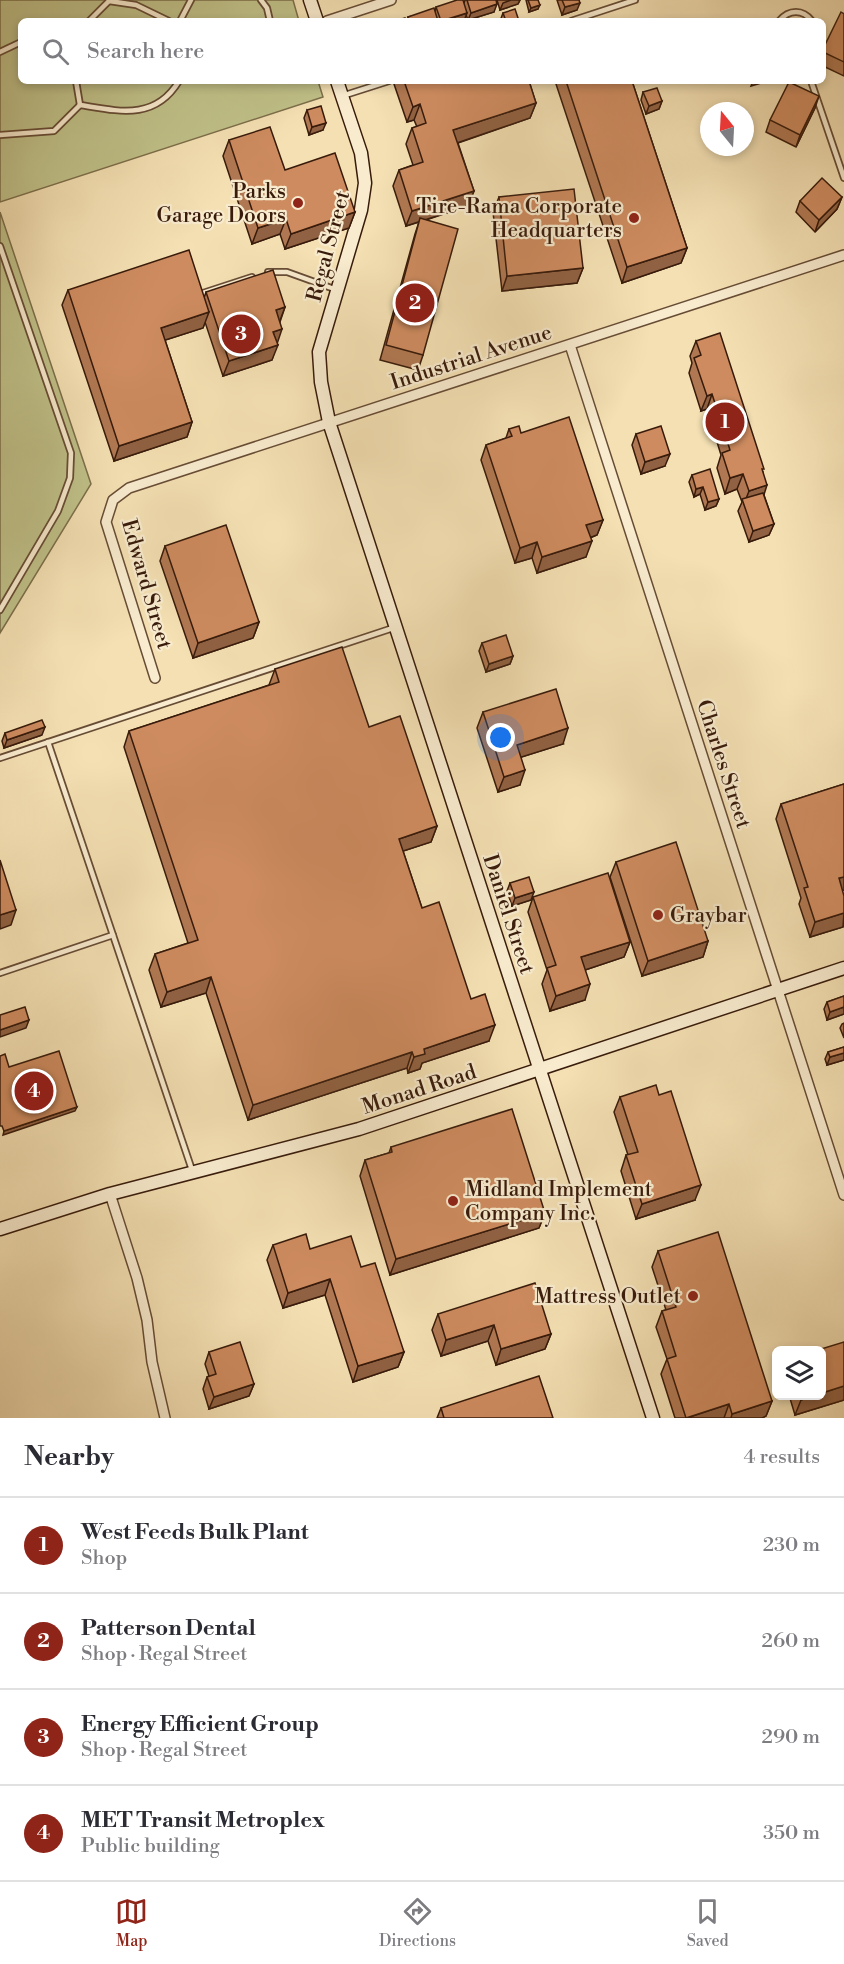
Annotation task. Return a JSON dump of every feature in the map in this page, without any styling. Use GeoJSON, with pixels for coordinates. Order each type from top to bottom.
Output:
{"type":"FeatureCollection","features":[{"type":"Feature","properties":{"kind":"street"},"geometry":{"type":"LineString","coordinates":[[310,0],[316,18]]}},
{"type":"Feature","properties":{"kind":"street"},"geometry":{"type":"LineString","coordinates":[[336,18],[391,0]]}},
{"type":"Feature","properties":{"kind":"street","name":"Regal Street"},"geometry":{"type":"LineString","coordinates":[[329,422],[321,382],[319,352],[361,210],[365,183],[361,153],[338,84]]}},
{"type":"Feature","properties":{"kind":"street","name":"Industrial Avenue"},"geometry":{"type":"LineString","coordinates":[[113,500],[129,488],[844,255]]}},
{"type":"Feature","properties":{"kind":"street","name":"Charles Street"},"geometry":{"type":"LineString","coordinates":[[570,345],[844,1195]]}},
{"type":"Feature","properties":{"kind":"street","name":"Daniel Street"},"geometry":{"type":"LineString","coordinates":[[329,422],[653,1418]]}},
{"type":"Feature","properties":{"kind":"street","name":"Edward Street"},"geometry":{"type":"LineString","coordinates":[[113,500],[106,522],[155,678]]}},
{"type":"Feature","properties":{"kind":"street","name":"Monad Road"},"geometry":{"type":"LineString","coordinates":[[0,1229],[110,1194],[359,1129],[844,969]]}},
{"type":"Feature","properties":{"kind":"street"},"geometry":{"type":"LineString","coordinates":[[110,1194],[137,1278],[165,1418]]}},
{"type":"Feature","properties":{"kind":"lane"},"geometry":{"type":"LineString","coordinates":[[92,18],[109,0],[136,5],[163,18]]}},
{"type":"Feature","properties":{"kind":"lane"},"geometry":{"type":"LineString","coordinates":[[182,18],[191,0]]}},
{"type":"Feature","properties":{"kind":"lane"},"geometry":{"type":"LineString","coordinates":[[261,0],[267,8],[269,18]]}},
{"type":"Feature","properties":{"kind":"lane"},"geometry":{"type":"LineString","coordinates":[[580,18],[635,0]]}},
{"type":"Feature","properties":{"kind":"lane"},"geometry":{"type":"LineString","coordinates":[[782,18],[794,11],[810,18]]}},
{"type":"Feature","properties":{"kind":"lane"},"geometry":{"type":"LineString","coordinates":[[0,52],[18,43]]}},
{"type":"Feature","properties":{"kind":"lane"},"geometry":{"type":"LineString","coordinates":[[76,84],[80,105]]}},
{"type":"Feature","properties":{"kind":"lane"},"geometry":{"type":"LineString","coordinates":[[80,105],[118,111],[143,110],[160,104],[177,84]]}},
{"type":"Feature","properties":{"kind":"lane"},"geometry":{"type":"LineString","coordinates":[[342,96],[380,84]]}},
{"type":"Feature","properties":{"kind":"lane"},"geometry":{"type":"LineString","coordinates":[[812,84],[844,178]]}},
{"type":"Feature","properties":{"kind":"lane"},"geometry":{"type":"LineString","coordinates":[[0,135],[54,131],[80,105]]}},
{"type":"Feature","properties":{"kind":"lane"},"geometry":{"type":"LineString","coordinates":[[0,246],[70,453],[70,478],[58,511],[0,610]]}},
{"type":"Feature","properties":{"kind":"lane"},"geometry":{"type":"LineString","coordinates":[[200,294],[269,272],[287,272],[337,290]]}},
{"type":"Feature","properties":{"kind":"lane"},"geometry":{"type":"LineString","coordinates":[[0,758],[396,627]]}},
{"type":"Feature","properties":{"kind":"lane"},"geometry":{"type":"LineString","coordinates":[[48,742],[193,1173]]}},
{"type":"Feature","properties":{"kind":"lane"},"geometry":{"type":"LineString","coordinates":[[0,973],[113,935]]}},
{"type":"Feature","properties":{"kind":"green space"},"geometry":{"type":"Polygon","coordinates":[[[0,0],[293,0],[298,18],[18,18],[18,84],[319,84],[323,97],[0,202],[0,0]]]}},
{"type":"Feature","properties":{"kind":"green space"},"geometry":{"type":"Polygon","coordinates":[[[0,212],[91,484],[0,633],[0,212]]]}},
{"type":"Feature","properties":{"kind":"building"},"geometry":{"type":"Polygon","coordinates":[[[463,0],[467,13],[451,18],[440,18],[436,7],[463,0]]]}},
{"type":"Feature","properties":{"kind":"building"},"geometry":{"type":"Polygon","coordinates":[[[467,0],[496,0],[497,4],[471,13],[467,0]]]}},
{"type":"Feature","properties":{"kind":"building"},"geometry":{"type":"Polygon","coordinates":[[[528,0],[538,0],[540,5],[531,8],[528,0]]]}},
{"type":"Feature","properties":{"kind":"building"},"geometry":{"type":"Polygon","coordinates":[[[562,0],[579,0],[580,3],[565,7],[562,0]]]}},
{"type":"Feature","properties":{"kind":"building"},"geometry":{"type":"Polygon","coordinates":[[[434,8],[437,18],[408,18],[434,8]]]}},
{"type":"Feature","properties":{"kind":"building"},"geometry":{"type":"Polygon","coordinates":[[[515,9],[518,18],[505,18],[503,13],[515,9]]]}},
{"type":"Feature","properties":{"kind":"building"},"geometry":{"type":"Polygon","coordinates":[[[841,12],[844,14],[844,62],[826,53],[826,43],[841,12]]]}},
{"type":"Feature","properties":{"kind":"building"},"geometry":{"type":"Polygon","coordinates":[[[405,84],[530,84],[536,103],[453,130],[474,191],[412,211],[399,170],[423,162],[412,128],[426,123],[420,104],[413,107],[405,84]]]}},
{"type":"Feature","properties":{"kind":"building"},"geometry":{"type":"Polygon","coordinates":[[[567,84],[633,84],[687,248],[627,267],[567,84]]]}},
{"type":"Feature","properties":{"kind":"building"},"geometry":{"type":"Polygon","coordinates":[[[788,84],[793,84],[819,96],[800,135],[770,120],[788,84]]]}},
{"type":"Feature","properties":{"kind":"building"},"geometry":{"type":"Polygon","coordinates":[[[657,88],[662,101],[649,106],[643,92],[657,88]]]}},
{"type":"Feature","properties":{"kind":"building"},"geometry":{"type":"Polygon","coordinates":[[[321,106],[326,123],[312,127],[307,110],[321,106]]]}},
{"type":"Feature","properties":{"kind":"building"},"geometry":{"type":"Polygon","coordinates":[[[270,127],[285,170],[335,153],[355,212],[291,234],[286,219],[258,228],[229,140],[270,127]]]}},
{"type":"Feature","properties":{"kind":"building"},"geometry":{"type":"Polygon","coordinates":[[[822,178],[842,197],[819,220],[800,201],[822,178]]]}},
{"type":"Feature","properties":{"kind":"building"},"geometry":{"type":"Polygon","coordinates":[[[574,189],[583,268],[507,276],[499,197],[574,189]]]}},
{"type":"Feature","properties":{"kind":"building"},"geometry":{"type":"Polygon","coordinates":[[[420,218],[458,229],[423,355],[386,345],[420,218]]]}},
{"type":"Feature","properties":{"kind":"building"},"geometry":{"type":"Polygon","coordinates":[[[189,250],[209,312],[161,328],[192,422],[119,446],[68,290],[189,250]]]}},
{"type":"Feature","properties":{"kind":"building"},"geometry":{"type":"Polygon","coordinates":[[[273,270],[285,307],[276,310],[282,329],[273,332],[278,345],[229,361],[206,292],[273,270]]]}},
{"type":"Feature","properties":{"kind":"building"},"geometry":{"type":"Polygon","coordinates":[[[720,333],[764,469],[762,469],[767,485],[749,491],[743,474],[730,478],[722,453],[730,450],[712,394],[707,396],[694,358],[701,355],[696,341],[720,333]]]}},
{"type":"Feature","properties":{"kind":"building"},"geometry":{"type":"Polygon","coordinates":[[[569,417],[603,520],[586,525],[592,541],[542,557],[537,542],[520,548],[486,445],[512,436],[509,429],[519,426],[521,433],[569,417]]]}},
{"type":"Feature","properties":{"kind":"building"},"geometry":{"type":"Polygon","coordinates":[[[661,426],[670,454],[645,462],[636,434],[661,426]]]}},
{"type":"Feature","properties":{"kind":"building"},"geometry":{"type":"Polygon","coordinates":[[[710,469],[719,499],[708,502],[703,487],[696,489],[692,475],[710,469]]]}},
{"type":"Feature","properties":{"kind":"building"},"geometry":{"type":"Polygon","coordinates":[[[763,493],[774,524],[753,531],[742,499],[763,493]]]}},
{"type":"Feature","properties":{"kind":"building"},"geometry":{"type":"Polygon","coordinates":[[[226,525],[259,622],[198,643],[165,546],[226,525]]]}},
{"type":"Feature","properties":{"kind":"building"},"geometry":{"type":"Polygon","coordinates":[[[506,635],[513,656],[489,664],[482,643],[506,635]]]}},
{"type":"Feature","properties":{"kind":"building"},"geometry":{"type":"Polygon","coordinates":[[[342,647],[369,727],[400,716],[437,826],[399,839],[422,908],[439,902],[471,999],[485,994],[495,1025],[424,1049],[425,1054],[414,1057],[412,1052],[253,1105],[211,977],[167,992],[155,954],[198,940],[129,731],[279,682],[275,669],[342,647]]]}},
{"type":"Feature","properties":{"kind":"building"},"geometry":{"type":"Polygon","coordinates":[[[556,689],[568,728],[517,745],[525,770],[504,777],[483,712],[556,689]]]}},
{"type":"Feature","properties":{"kind":"building"},"geometry":{"type":"Polygon","coordinates":[[[42,720],[45,727],[7,740],[5,733],[42,720]]]}},
{"type":"Feature","properties":{"kind":"building"},"geometry":{"type":"Polygon","coordinates":[[[844,784],[844,877],[839,878],[844,896],[844,913],[815,922],[804,888],[808,887],[781,804],[844,784]]]}},
{"type":"Feature","properties":{"kind":"building"},"geometry":{"type":"Polygon","coordinates":[[[676,842],[708,941],[648,961],[616,862],[676,842]]]}},
{"type":"Feature","properties":{"kind":"building"},"geometry":{"type":"Polygon","coordinates":[[[0,860],[16,910],[0,915],[0,860]]]}},
{"type":"Feature","properties":{"kind":"building"},"geometry":{"type":"Polygon","coordinates":[[[608,873],[630,942],[581,957],[590,984],[556,996],[547,968],[556,965],[533,897],[608,873]]]}},
{"type":"Feature","properties":{"kind":"building"},"geometry":{"type":"Polygon","coordinates":[[[529,877],[534,892],[515,898],[510,883],[529,877]]]}},
{"type":"Feature","properties":{"kind":"building"},"geometry":{"type":"Polygon","coordinates":[[[844,996],[844,1007],[830,1012],[827,1002],[844,996]]]}},
{"type":"Feature","properties":{"kind":"building"},"geometry":{"type":"Polygon","coordinates":[[[25,1007],[29,1020],[0,1030],[0,1015],[25,1007]]]}},
{"type":"Feature","properties":{"kind":"building"},"geometry":{"type":"Polygon","coordinates":[[[844,1047],[844,1053],[830,1057],[828,1052],[844,1047]]]}},
{"type":"Feature","properties":{"kind":"building"},"geometry":{"type":"Polygon","coordinates":[[[59,1051],[77,1107],[4,1131],[0,1126],[0,1056],[5,1054],[9,1067],[59,1051]]]}},
{"type":"Feature","properties":{"kind":"building"},"geometry":{"type":"Polygon","coordinates":[[[656,1085],[659,1095],[671,1091],[701,1185],[642,1204],[626,1155],[638,1152],[620,1097],[656,1085]]]}},
{"type":"Feature","properties":{"kind":"building"},"geometry":{"type":"Polygon","coordinates":[[[512,1109],[545,1213],[396,1259],[365,1160],[392,1152],[391,1147],[512,1109]]]}},
{"type":"Feature","properties":{"kind":"building"},"geometry":{"type":"Polygon","coordinates":[[[718,1232],[772,1401],[732,1414],[729,1404],[686,1418],[667,1359],[676,1356],[662,1311],[676,1307],[658,1251],[718,1232]]]}},
{"type":"Feature","properties":{"kind":"building"},"geometry":{"type":"Polygon","coordinates":[[[306,1234],[310,1249],[351,1236],[361,1267],[375,1263],[404,1352],[358,1366],[330,1279],[288,1293],[273,1245],[306,1234]]]}},
{"type":"Feature","properties":{"kind":"building"},"geometry":{"type":"Polygon","coordinates":[[[535,1283],[551,1334],[501,1349],[494,1325],[446,1340],[438,1314],[535,1283]]]}},
{"type":"Feature","properties":{"kind":"building"},"geometry":{"type":"Polygon","coordinates":[[[240,1342],[254,1384],[214,1397],[207,1377],[216,1374],[209,1352],[240,1342]]]}},
{"type":"Feature","properties":{"kind":"building"},"geometry":{"type":"Polygon","coordinates":[[[844,1342],[844,1386],[826,1392],[826,1348],[844,1342]]]}},
{"type":"Feature","properties":{"kind":"building"},"geometry":{"type":"Polygon","coordinates":[[[539,1376],[553,1418],[444,1418],[441,1408],[539,1376]]]}},
{"type":"Feature","properties":{"kind":"place","name":"Parks Garage Doors"},"geometry":{"type":"Point","coordinates":[298,203]}},
{"type":"Feature","properties":{"kind":"place","name":"Tire-Rama Corporate Headquarters"},"geometry":{"type":"Point","coordinates":[634,218]}},
{"type":"Feature","properties":{"kind":"place","name":"Patterson Dental"},"geometry":{"type":"Point","coordinates":[415,303]}},
{"type":"Feature","properties":{"kind":"place","name":"Energy Efficient Group"},"geometry":{"type":"Point","coordinates":[241,334]}},
{"type":"Feature","properties":{"kind":"place","name":"West Feeds Bulk Plant"},"geometry":{"type":"Point","coordinates":[725,422]}},
{"type":"Feature","properties":{"kind":"place","name":"Graybar"},"geometry":{"type":"Point","coordinates":[658,915]}},
{"type":"Feature","properties":{"kind":"place","name":"MET Transit Metroplex"},"geometry":{"type":"Point","coordinates":[34,1091]}},
{"type":"Feature","properties":{"kind":"place","name":"Midland Implement Company Inc."},"geometry":{"type":"Point","coordinates":[453,1201]}},
{"type":"Feature","properties":{"kind":"place","name":"Mattress Outlet"},"geometry":{"type":"Point","coordinates":[693,1296]}}]}
